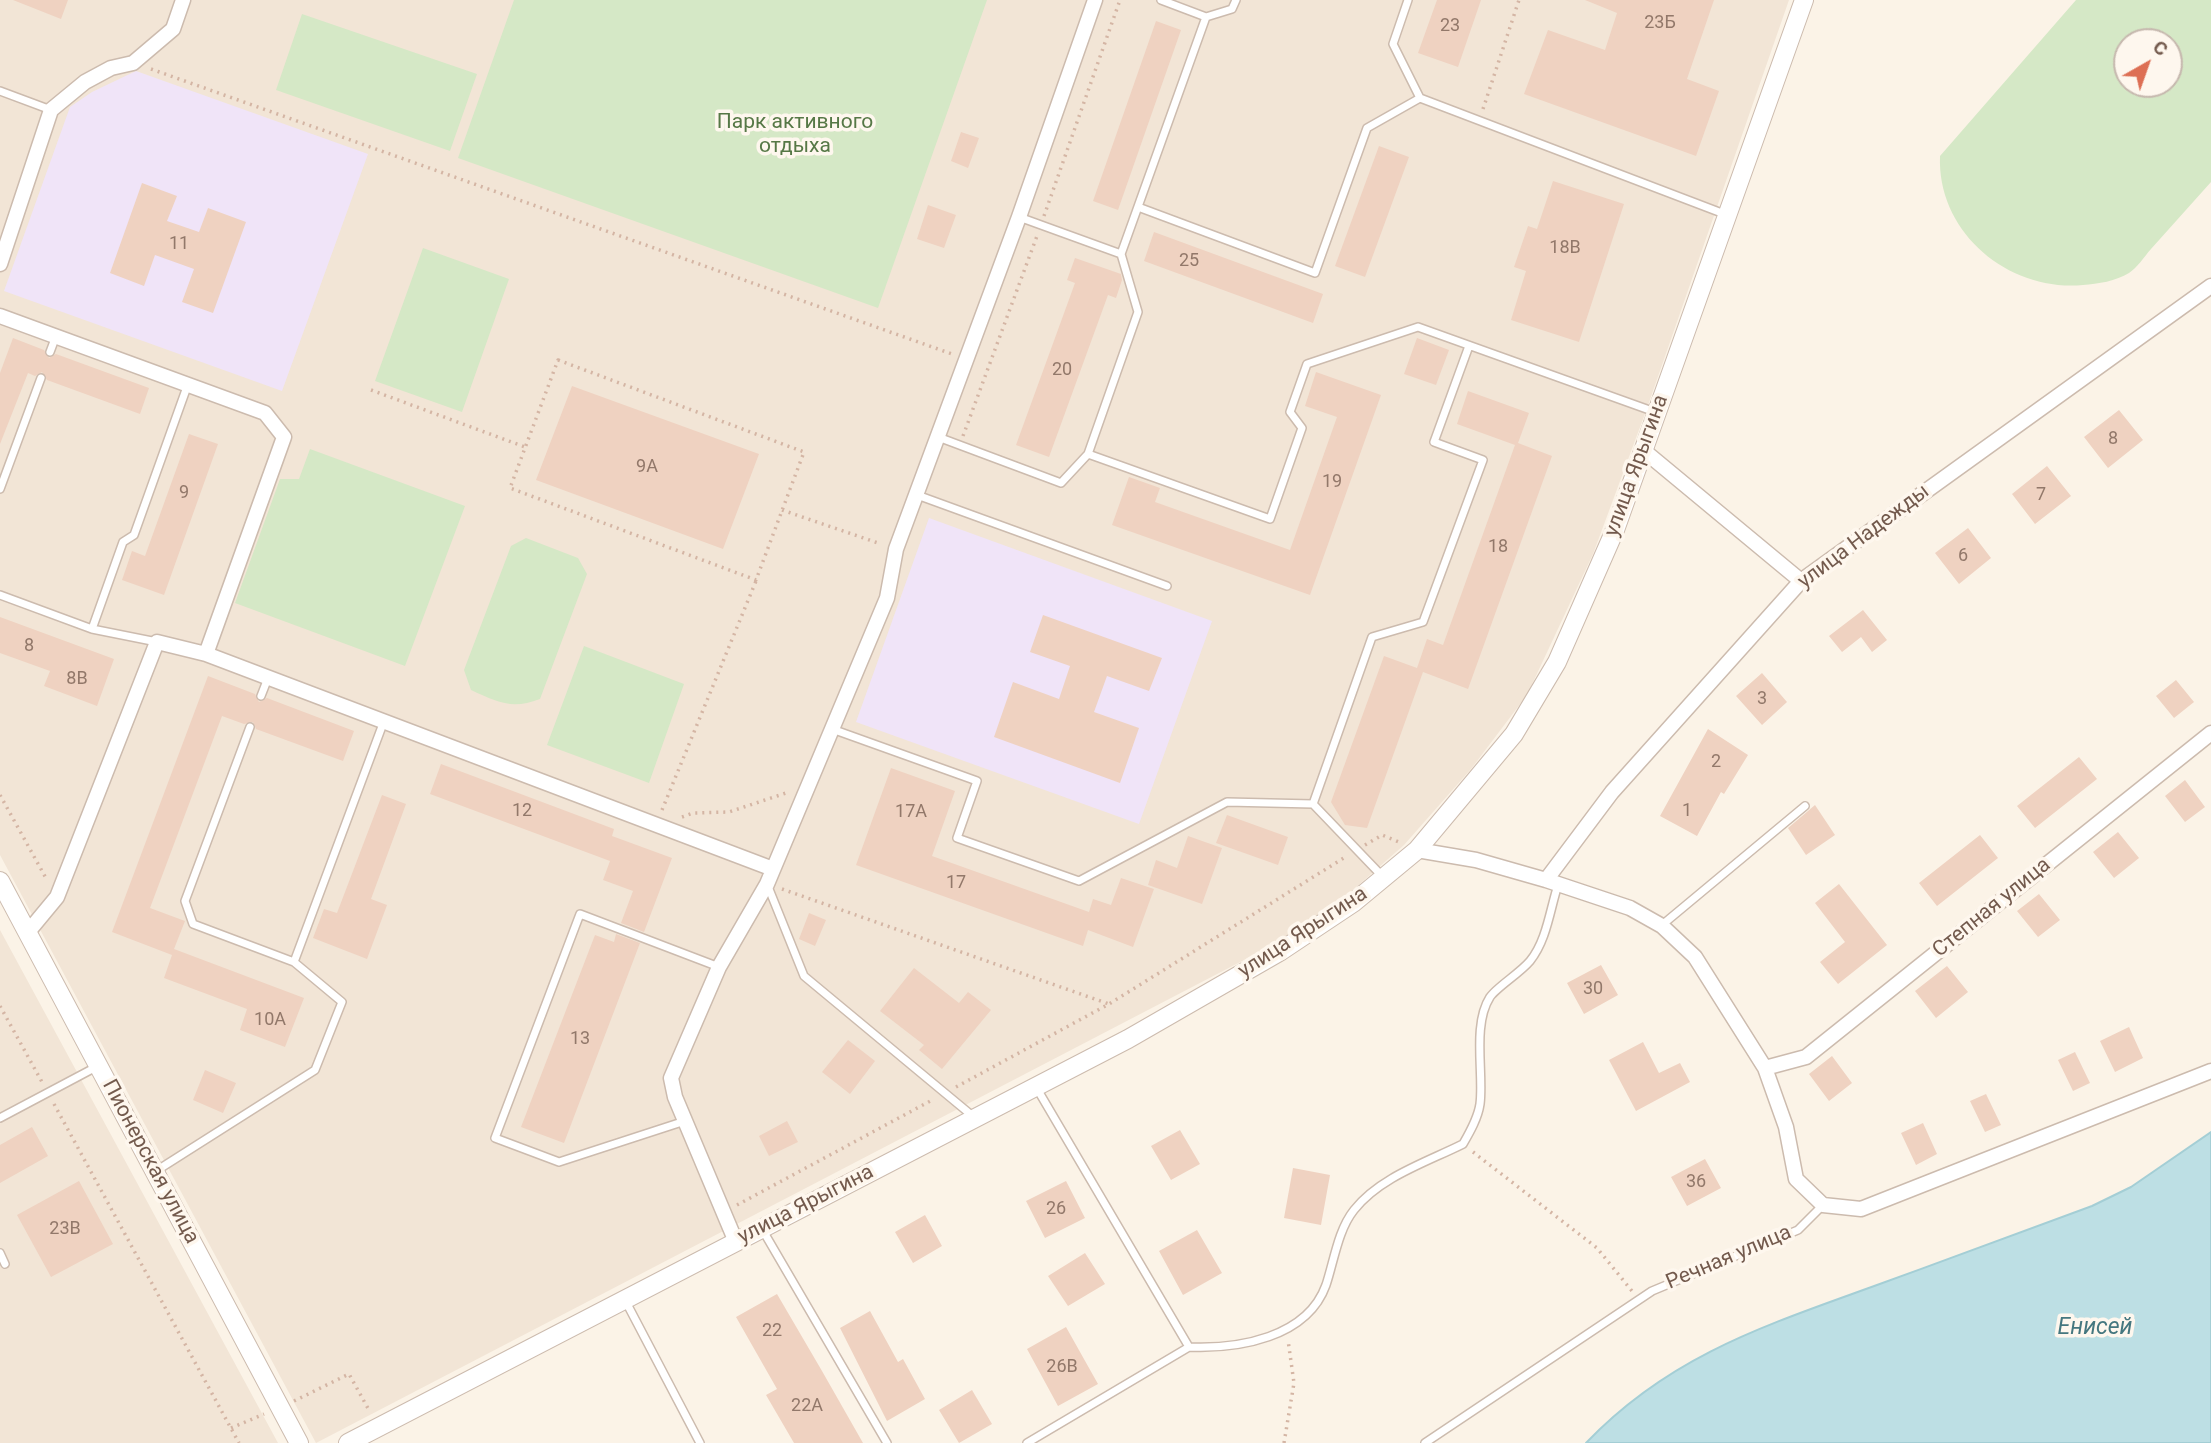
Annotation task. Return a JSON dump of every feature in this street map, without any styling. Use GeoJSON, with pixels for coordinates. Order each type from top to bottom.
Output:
{"type":"FeatureCollection","features":[{"type":"Feature","properties":{"kind":"street"},"geometry":{"type":"LineString","coordinates":[[0,264],[51,110],[85,82],[111,68],[133,62],[173,29],[183,0]]}},
{"type":"Feature","properties":{"kind":"street"},"geometry":{"type":"LineString","coordinates":[[736,1242],[685,1121],[671,1078],[719,967],[767,884],[887,598],[896,549],[968,360],[1096,0]]}},
{"type":"Feature","properties":{"kind":"street","name":"улица Ярыгина"},"geometry":{"type":"LineString","coordinates":[[348,1443],[1128,1039],[1281,951],[1353,903],[1416,850],[1514,734],[1557,662],[1615,530],[1804,0]]}},
{"type":"Feature","properties":{"kind":"street","name":"улица Надежды"},"geometry":{"type":"LineString","coordinates":[[1552,882],[1612,792],[1801,581],[2211,286]]}},
{"type":"Feature","properties":{"kind":"street"},"geometry":{"type":"LineString","coordinates":[[0,316],[265,413],[284,437],[206,654]]}},
{"type":"Feature","properties":{"kind":"street"},"geometry":{"type":"LineString","coordinates":[[1643,450],[1801,581]]}},
{"type":"Feature","properties":{"kind":"street"},"geometry":{"type":"LineString","coordinates":[[28,932],[57,897],[158,642],[206,654],[772,869]]}},
{"type":"Feature","properties":{"kind":"street","name":"Степная улица"},"geometry":{"type":"LineString","coordinates":[[1765,1069],[1806,1057],[2211,733]]}},
{"type":"Feature","properties":{"kind":"street"},"geometry":{"type":"LineString","coordinates":[[1416,850],[1476,860],[1552,882],[1630,908],[1662,926],[1695,957],[1765,1069],[1786,1127],[1796,1179],[1823,1205],[1861,1209],[2211,1070]]}},
{"type":"Feature","properties":{"kind":"street","name":"Пионерская улица"},"geometry":{"type":"LineString","coordinates":[[0,881],[299,1443]]}},
{"type":"Feature","properties":{"kind":"lane"},"geometry":{"type":"LineString","coordinates":[[1161,0],[1206,17],[1232,9],[1236,0]]}},
{"type":"Feature","properties":{"kind":"lane"},"geometry":{"type":"LineString","coordinates":[[1408,0],[1393,44],[1420,98],[1727,215]]}},
{"type":"Feature","properties":{"kind":"lane"},"geometry":{"type":"LineString","coordinates":[[938,437],[1061,483],[1088,454],[1138,312],[1121,254],[1206,17]]}},
{"type":"Feature","properties":{"kind":"lane"},"geometry":{"type":"LineString","coordinates":[[0,91],[51,110]]}},
{"type":"Feature","properties":{"kind":"lane"},"geometry":{"type":"LineString","coordinates":[[1138,207],[1315,273],[1367,128],[1420,98]]}},
{"type":"Feature","properties":{"kind":"lane"},"geometry":{"type":"LineString","coordinates":[[1019,218],[1121,254]]}},
{"type":"Feature","properties":{"kind":"lane"},"geometry":{"type":"LineString","coordinates":[[1088,454],[1270,519],[1302,428],[1290,412],[1307,364],[1418,327],[1656,413]]}},
{"type":"Feature","properties":{"kind":"lane"},"geometry":{"type":"LineString","coordinates":[[50,352],[56,336]]}},
{"type":"Feature","properties":{"kind":"lane"},"geometry":{"type":"LineString","coordinates":[[1312,804],[1372,637],[1423,622],[1483,460],[1434,442],[1469,346]]}},
{"type":"Feature","properties":{"kind":"lane"},"geometry":{"type":"LineString","coordinates":[[0,489],[41,378]]}},
{"type":"Feature","properties":{"kind":"lane"},"geometry":{"type":"LineString","coordinates":[[92,629],[123,542],[134,535],[188,384]]}},
{"type":"Feature","properties":{"kind":"lane"},"geometry":{"type":"LineString","coordinates":[[917,495],[1167,586]]}},
{"type":"Feature","properties":{"kind":"lane"},"geometry":{"type":"LineString","coordinates":[[0,595],[92,629],[158,642]]}},
{"type":"Feature","properties":{"kind":"lane"},"geometry":{"type":"LineString","coordinates":[[261,696],[268,677]]}},
{"type":"Feature","properties":{"kind":"lane"},"geometry":{"type":"LineString","coordinates":[[294,962],[384,721]]}},
{"type":"Feature","properties":{"kind":"lane"},"geometry":{"type":"LineString","coordinates":[[155,1172],[315,1070],[342,1002],[294,962],[193,924],[184,901],[250,727]]}},
{"type":"Feature","properties":{"kind":"lane"},"geometry":{"type":"LineString","coordinates":[[831,729],[977,781],[957,838],[1079,881],[1227,802],[1312,804],[1384,878]]}},
{"type":"Feature","properties":{"kind":"lane"},"geometry":{"type":"LineString","coordinates":[[1662,926],[1805,806]]}},
{"type":"Feature","properties":{"kind":"lane"},"geometry":{"type":"LineString","coordinates":[[1027,1443],[1189,1347],[1211,1348],[1286,1331],[1307,1313],[1324,1290],[1340,1237],[1354,1210],[1415,1166],[1463,1144],[1480,1104],[1479,1061],[1483,1022],[1490,997],[1511,981],[1532,958],[1546,928],[1552,882]]}},
{"type":"Feature","properties":{"kind":"lane"},"geometry":{"type":"LineString","coordinates":[[767,884],[804,976],[975,1118]]}},
{"type":"Feature","properties":{"kind":"lane"},"geometry":{"type":"LineString","coordinates":[[685,1121],[559,1162],[495,1138],[580,914],[719,967]]}},
{"type":"Feature","properties":{"kind":"lane"},"geometry":{"type":"LineString","coordinates":[[0,1118],[99,1066]]}},
{"type":"Feature","properties":{"kind":"lane"},"geometry":{"type":"LineString","coordinates":[[1035,1087],[1189,1347]]}},
{"type":"Feature","properties":{"kind":"lane","name":"Речная улица"},"geometry":{"type":"LineString","coordinates":[[1425,1443],[1652,1291],[1798,1230],[1823,1205]]}},
{"type":"Feature","properties":{"kind":"lane"},"geometry":{"type":"LineString","coordinates":[[762,1228],[887,1443]]}},
{"type":"Feature","properties":{"kind":"lane"},"geometry":{"type":"LineString","coordinates":[[0,1253],[5,1264]]}},
{"type":"Feature","properties":{"kind":"lane"},"geometry":{"type":"LineString","coordinates":[[625,1300],[700,1443]]}},
{"type":"Feature","properties":{"kind":"path"},"geometry":{"type":"LineString","coordinates":[[1479,121],[1519,0]]}},
{"type":"Feature","properties":{"kind":"path"},"geometry":{"type":"LineString","coordinates":[[133,62],[968,360]]}},
{"type":"Feature","properties":{"kind":"path"},"geometry":{"type":"LineString","coordinates":[[656,825],[756,580],[804,452],[558,360],[510,488],[756,580]]}},
{"type":"Feature","properties":{"kind":"path"},"geometry":{"type":"LineString","coordinates":[[371,390],[525,447]]}},
{"type":"Feature","properties":{"kind":"path"},"geometry":{"type":"LineString","coordinates":[[782,510],[896,549]]}},
{"type":"Feature","properties":{"kind":"path"},"geometry":{"type":"LineString","coordinates":[[656,825],[692,813],[729,812],[768,801],[808,783]]}},
{"type":"Feature","properties":{"kind":"path"},"geometry":{"type":"LineString","coordinates":[[0,796],[57,897]]}},
{"type":"Feature","properties":{"kind":"path"},"geometry":{"type":"LineString","coordinates":[[724,1213],[1110,1004],[1382,835],[1416,850]]}},
{"type":"Feature","properties":{"kind":"path"},"geometry":{"type":"LineString","coordinates":[[767,884],[1110,1004]]}},
{"type":"Feature","properties":{"kind":"path"},"geometry":{"type":"LineString","coordinates":[[0,1006],[239,1443]]}},
{"type":"Feature","properties":{"kind":"path"},"geometry":{"type":"LineString","coordinates":[[1463,1144],[1597,1248],[1639,1299]]}},
{"type":"Feature","properties":{"kind":"path"},"geometry":{"type":"LineString","coordinates":[[1284,1443],[1294,1383],[1286,1331]]}},
{"type":"Feature","properties":{"kind":"path"},"geometry":{"type":"LineString","coordinates":[[231,1428],[280,1408],[349,1374],[378,1427]]}},
{"type":"Feature","properties":{"kind":"shaded area"},"geometry":{"type":"Polygon","coordinates":[[[0,0],[1789,0],[1646,411],[1593,554],[1527,695],[1471,769],[1404,845],[1345,897],[1269,947],[316,1443],[0,855],[0,0]]]}},
{"type":"Feature","properties":{"kind":"shaded area"},"geometry":{"type":"Polygon","coordinates":[[[136,71],[368,154],[282,391],[4,291],[70,107],[92,92],[136,71]]]}},
{"type":"Feature","properties":{"kind":"shaded area"},"geometry":{"type":"Polygon","coordinates":[[[929,518],[1212,621],[1139,824],[856,722],[929,518]]]}},
{"type":"Feature","properties":{"kind":"shaded area"},"geometry":{"type":"Polygon","coordinates":[[[0,930],[278,1443],[0,1443],[0,930]]]}},
{"type":"Feature","properties":{"kind":"green space","name":"Парк активного отдыха"},"geometry":{"type":"Polygon","coordinates":[[[514,0],[987,0],[878,308],[458,158],[514,0]]]}},
{"type":"Feature","properties":{"kind":"green space"},"geometry":{"type":"Polygon","coordinates":[[[2076,0],[2211,0],[2211,182],[2129,273],[2095,284],[2055,285],[2029,279],[2004,268],[1983,252],[1964,232],[1951,210],[1942,184],[1940,156],[2076,0]]]}},
{"type":"Feature","properties":{"kind":"green space"},"geometry":{"type":"Polygon","coordinates":[[[302,14],[477,74],[450,151],[276,90],[302,14]]]}},
{"type":"Feature","properties":{"kind":"green space"},"geometry":{"type":"Polygon","coordinates":[[[423,248],[509,279],[462,412],[375,381],[423,248]]]}},
{"type":"Feature","properties":{"kind":"green space"},"geometry":{"type":"Polygon","coordinates":[[[310,449],[465,506],[405,666],[235,603],[280,479],[299,479],[310,449]]]}},
{"type":"Feature","properties":{"kind":"green space"},"geometry":{"type":"Polygon","coordinates":[[[526,538],[578,558],[587,574],[540,699],[513,704],[497,701],[471,690],[464,670],[511,546],[526,538]]]}},
{"type":"Feature","properties":{"kind":"green space"},"geometry":{"type":"Polygon","coordinates":[[[584,646],[684,684],[649,783],[547,745],[584,646]]]}},
{"type":"Feature","properties":{"kind":"water","name":"Енисей"},"geometry":{"type":"Polygon","coordinates":[[[2211,1132],[2211,1443],[1586,1443],[1651,1387],[1722,1346],[1797,1314],[2092,1206],[2131,1187],[2211,1132]]]}},
{"type":"Feature","properties":{"kind":"building"},"geometry":{"type":"Polygon","coordinates":[[[13,0],[68,0],[61,19],[13,0]]]}},
{"type":"Feature","properties":{"kind":"building"},"geometry":{"type":"Polygon","coordinates":[[[1437,0],[1481,0],[1458,67],[1418,53],[1437,0]]]}},
{"type":"Feature","properties":{"kind":"building"},"geometry":{"type":"Polygon","coordinates":[[[1585,0],[1714,0],[1687,79],[1719,91],[1696,156],[1524,94],[1548,30],[1605,50],[1617,13],[1585,0]]]}},
{"type":"Feature","properties":{"kind":"building"},"geometry":{"type":"Polygon","coordinates":[[[1156,21],[1181,30],[1118,210],[1093,201],[1156,21]]]}},
{"type":"Feature","properties":{"kind":"building"},"geometry":{"type":"Polygon","coordinates":[[[961,132],[979,138],[968,168],[951,161],[961,132]]]}},
{"type":"Feature","properties":{"kind":"building"},"geometry":{"type":"Polygon","coordinates":[[[1379,146],[1409,157],[1365,277],[1335,266],[1379,146]]]}},
{"type":"Feature","properties":{"kind":"building"},"geometry":{"type":"Polygon","coordinates":[[[1553,181],[1624,204],[1579,342],[1511,320],[1526,271],[1514,267],[1528,226],[1537,229],[1553,181]]]}},
{"type":"Feature","properties":{"kind":"building"},"geometry":{"type":"Polygon","coordinates":[[[142,183],[177,196],[167,221],[199,232],[208,208],[246,222],[213,313],[182,302],[194,269],[155,255],[144,286],[110,273],[142,183]]]}},
{"type":"Feature","properties":{"kind":"building"},"geometry":{"type":"Polygon","coordinates":[[[928,205],[956,215],[944,248],[917,239],[928,205]]]}},
{"type":"Feature","properties":{"kind":"building"},"geometry":{"type":"Polygon","coordinates":[[[1154,232],[1323,294],[1313,323],[1144,261],[1154,232]]]}},
{"type":"Feature","properties":{"kind":"building"},"geometry":{"type":"Polygon","coordinates":[[[1075,258],[1121,274],[1122,280],[1116,298],[1108,295],[1049,457],[1016,445],[1075,283],[1067,280],[1075,258]]]}},
{"type":"Feature","properties":{"kind":"building"},"geometry":{"type":"Polygon","coordinates":[[[13,338],[44,350],[49,358],[56,354],[149,388],[140,414],[47,380],[42,372],[35,376],[28,373],[0,444],[0,373],[13,338]]]}},
{"type":"Feature","properties":{"kind":"building"},"geometry":{"type":"Polygon","coordinates":[[[1417,338],[1449,350],[1436,385],[1404,374],[1417,338]]]}},
{"type":"Feature","properties":{"kind":"building"},"geometry":{"type":"Polygon","coordinates":[[[1316,372],[1381,395],[1310,595],[1112,525],[1129,477],[1160,488],[1155,502],[1290,550],[1337,417],[1305,406],[1316,372]]]}},
{"type":"Feature","properties":{"kind":"building"},"geometry":{"type":"Polygon","coordinates":[[[572,386],[759,454],[723,549],[536,480],[572,386]]]}},
{"type":"Feature","properties":{"kind":"building"},"geometry":{"type":"Polygon","coordinates":[[[1468,391],[1529,413],[1518,443],[1552,456],[1468,689],[1423,672],[1367,828],[1345,825],[1331,802],[1384,656],[1417,668],[1427,639],[1443,645],[1515,445],[1457,424],[1468,391]]]}},
{"type":"Feature","properties":{"kind":"building"},"geometry":{"type":"Polygon","coordinates":[[[2119,410],[2143,440],[2108,468],[2084,437],[2119,410]]]}},
{"type":"Feature","properties":{"kind":"building"},"geometry":{"type":"Polygon","coordinates":[[[189,434],[218,444],[164,595],[122,580],[132,551],[145,556],[189,434]]]}},
{"type":"Feature","properties":{"kind":"building"},"geometry":{"type":"Polygon","coordinates":[[[2047,466],[2071,496],[2035,524],[2012,494],[2047,466]]]}},
{"type":"Feature","properties":{"kind":"building"},"geometry":{"type":"Polygon","coordinates":[[[1968,528],[1991,558],[1959,584],[1935,553],[1968,528]]]}},
{"type":"Feature","properties":{"kind":"building"},"geometry":{"type":"Polygon","coordinates":[[[1863,610],[1887,640],[1872,652],[1861,637],[1842,652],[1829,636],[1863,610]]]}},
{"type":"Feature","properties":{"kind":"building"},"geometry":{"type":"Polygon","coordinates":[[[1043,615],[1162,658],[1149,691],[1107,676],[1094,712],[1139,728],[1120,783],[994,737],[1013,682],[1059,699],[1070,666],[1030,652],[1043,615]]]}},
{"type":"Feature","properties":{"kind":"building"},"geometry":{"type":"Polygon","coordinates":[[[0,617],[114,659],[97,706],[44,686],[50,671],[0,653],[0,617]]]}},
{"type":"Feature","properties":{"kind":"building"},"geometry":{"type":"Polygon","coordinates":[[[1762,673],[1787,702],[1762,725],[1736,696],[1762,673]]]}},
{"type":"Feature","properties":{"kind":"building"},"geometry":{"type":"Polygon","coordinates":[[[208,676],[255,694],[259,702],[267,698],[354,731],[343,761],[256,729],[253,722],[244,724],[222,716],[150,908],[185,921],[174,949],[304,998],[285,1047],[240,1030],[247,1009],[164,978],[172,955],[112,932],[208,676]]]}},
{"type":"Feature","properties":{"kind":"building"},"geometry":{"type":"Polygon","coordinates":[[[2176,680],[2194,702],[2174,718],[2156,696],[2176,680]]]}},
{"type":"Feature","properties":{"kind":"building"},"geometry":{"type":"Polygon","coordinates":[[[1708,729],[1748,755],[1724,794],[1721,792],[1697,836],[1660,816],[1708,729]]]}},
{"type":"Feature","properties":{"kind":"building"},"geometry":{"type":"Polygon","coordinates":[[[2079,757],[2097,779],[2035,828],[2017,806],[2079,757]]]}},
{"type":"Feature","properties":{"kind":"building"},"geometry":{"type":"Polygon","coordinates":[[[441,764],[614,829],[612,836],[672,858],[644,932],[621,923],[633,891],[603,880],[610,861],[430,794],[441,764]]]}},
{"type":"Feature","properties":{"kind":"building"},"geometry":{"type":"Polygon","coordinates":[[[891,768],[955,791],[932,856],[1089,912],[1093,899],[1111,905],[1121,878],[1154,889],[1133,947],[1088,930],[1083,946],[856,865],[891,768]]]}},
{"type":"Feature","properties":{"kind":"building"},"geometry":{"type":"Polygon","coordinates":[[[2185,780],[2205,807],[2185,822],[2165,796],[2185,780]]]}},
{"type":"Feature","properties":{"kind":"building"},"geometry":{"type":"Polygon","coordinates":[[[382,795],[406,804],[371,899],[387,905],[367,959],[313,938],[324,909],[337,913],[382,795]]]}},
{"type":"Feature","properties":{"kind":"building"},"geometry":{"type":"Polygon","coordinates":[[[1815,805],[1835,835],[1806,855],[1788,828],[1815,805]]]}},
{"type":"Feature","properties":{"kind":"building"},"geometry":{"type":"Polygon","coordinates":[[[1227,815],[1288,837],[1278,865],[1216,843],[1227,815]]]}},
{"type":"Feature","properties":{"kind":"building"},"geometry":{"type":"Polygon","coordinates":[[[2118,832],[2139,858],[2114,878],[2093,852],[2118,832]]]}},
{"type":"Feature","properties":{"kind":"building"},"geometry":{"type":"Polygon","coordinates":[[[1980,835],[1998,858],[1937,906],[1919,883],[1980,835]]]}},
{"type":"Feature","properties":{"kind":"building"},"geometry":{"type":"Polygon","coordinates":[[[1188,836],[1222,848],[1202,904],[1148,885],[1156,860],[1177,868],[1188,836]]]}},
{"type":"Feature","properties":{"kind":"building"},"geometry":{"type":"Polygon","coordinates":[[[1839,884],[1887,945],[1838,984],[1820,962],[1845,942],[1815,903],[1839,884]]]}},
{"type":"Feature","properties":{"kind":"building"},"geometry":{"type":"Polygon","coordinates":[[[2039,894],[2060,920],[2038,937],[2017,911],[2039,894]]]}},
{"type":"Feature","properties":{"kind":"building"},"geometry":{"type":"Polygon","coordinates":[[[809,913],[826,920],[815,946],[799,939],[809,913]]]}},
{"type":"Feature","properties":{"kind":"building"},"geometry":{"type":"Polygon","coordinates":[[[616,934],[640,943],[564,1143],[521,1127],[595,935],[614,942],[616,934]]]}},
{"type":"Feature","properties":{"kind":"building"},"geometry":{"type":"Polygon","coordinates":[[[1601,965],[1618,995],[1584,1014],[1567,983],[1601,965]]]}},
{"type":"Feature","properties":{"kind":"building"},"geometry":{"type":"Polygon","coordinates":[[[1947,966],[1968,992],[1936,1018],[1915,991],[1947,966]]]}},
{"type":"Feature","properties":{"kind":"building"},"geometry":{"type":"Polygon","coordinates":[[[914,968],[959,1003],[968,992],[991,1010],[942,1069],[919,1050],[924,1045],[880,1011],[914,968]]]}},
{"type":"Feature","properties":{"kind":"building"},"geometry":{"type":"Polygon","coordinates":[[[2129,1027],[2143,1058],[2115,1072],[2100,1041],[2129,1027]]]}},
{"type":"Feature","properties":{"kind":"building"},"geometry":{"type":"Polygon","coordinates":[[[848,1040],[875,1061],[850,1094],[822,1072],[848,1040]]]}},
{"type":"Feature","properties":{"kind":"building"},"geometry":{"type":"Polygon","coordinates":[[[1643,1042],[1659,1073],[1680,1063],[1690,1082],[1636,1111],[1609,1060],[1643,1042]]]}},
{"type":"Feature","properties":{"kind":"building"},"geometry":{"type":"Polygon","coordinates":[[[2075,1052],[2090,1083],[2073,1091],[2058,1060],[2075,1052]]]}},
{"type":"Feature","properties":{"kind":"building"},"geometry":{"type":"Polygon","coordinates":[[[1832,1056],[1852,1083],[1829,1101],[1809,1074],[1832,1056]]]}},
{"type":"Feature","properties":{"kind":"building"},"geometry":{"type":"Polygon","coordinates":[[[205,1070],[236,1083],[223,1113],[193,1100],[205,1070]]]}},
{"type":"Feature","properties":{"kind":"building"},"geometry":{"type":"Polygon","coordinates":[[[1986,1094],[2001,1125],[1985,1132],[1970,1101],[1986,1094]]]}},
{"type":"Feature","properties":{"kind":"building"},"geometry":{"type":"Polygon","coordinates":[[[787,1121],[798,1142],[769,1156],[759,1136],[787,1121]]]}},
{"type":"Feature","properties":{"kind":"building"},"geometry":{"type":"Polygon","coordinates":[[[1923,1123],[1937,1154],[1916,1165],[1901,1133],[1923,1123]]]}},
{"type":"Feature","properties":{"kind":"building"},"geometry":{"type":"Polygon","coordinates":[[[32,1127],[48,1156],[0,1183],[0,1145],[32,1127]]]}},
{"type":"Feature","properties":{"kind":"building"},"geometry":{"type":"Polygon","coordinates":[[[1180,1130],[1200,1164],[1171,1180],[1151,1146],[1180,1130]]]}},
{"type":"Feature","properties":{"kind":"building"},"geometry":{"type":"Polygon","coordinates":[[[1705,1159],[1721,1188],[1687,1206],[1671,1177],[1705,1159]]]}},
{"type":"Feature","properties":{"kind":"building"},"geometry":{"type":"Polygon","coordinates":[[[1293,1168],[1330,1175],[1321,1225],[1284,1218],[1293,1168]]]}},
{"type":"Feature","properties":{"kind":"building"},"geometry":{"type":"Polygon","coordinates":[[[79,1181],[113,1244],[51,1277],[17,1215],[79,1181]]]}},
{"type":"Feature","properties":{"kind":"building"},"geometry":{"type":"Polygon","coordinates":[[[1066,1181],[1085,1218],[1045,1238],[1026,1201],[1066,1181]]]}},
{"type":"Feature","properties":{"kind":"building"},"geometry":{"type":"Polygon","coordinates":[[[925,1215],[942,1246],[913,1263],[895,1232],[925,1215]]]}},
{"type":"Feature","properties":{"kind":"building"},"geometry":{"type":"Polygon","coordinates":[[[1197,1230],[1222,1273],[1183,1295],[1159,1251],[1197,1230]]]}},
{"type":"Feature","properties":{"kind":"building"},"geometry":{"type":"Polygon","coordinates":[[[1085,1253],[1105,1284],[1068,1306],[1048,1276],[1085,1253]]]}},
{"type":"Feature","properties":{"kind":"building"},"geometry":{"type":"Polygon","coordinates":[[[777,1294],[863,1443],[794,1443],[766,1395],[777,1389],[736,1317],[777,1294]]]}},
{"type":"Feature","properties":{"kind":"building"},"geometry":{"type":"Polygon","coordinates":[[[870,1311],[898,1362],[903,1359],[925,1399],[887,1421],[840,1328],[870,1311]]]}},
{"type":"Feature","properties":{"kind":"building"},"geometry":{"type":"Polygon","coordinates":[[[1066,1327],[1098,1384],[1058,1406],[1027,1349],[1066,1327]]]}},
{"type":"Feature","properties":{"kind":"building"},"geometry":{"type":"Polygon","coordinates":[[[972,1390],[992,1424],[959,1443],[939,1410],[972,1390]]]}}]}
